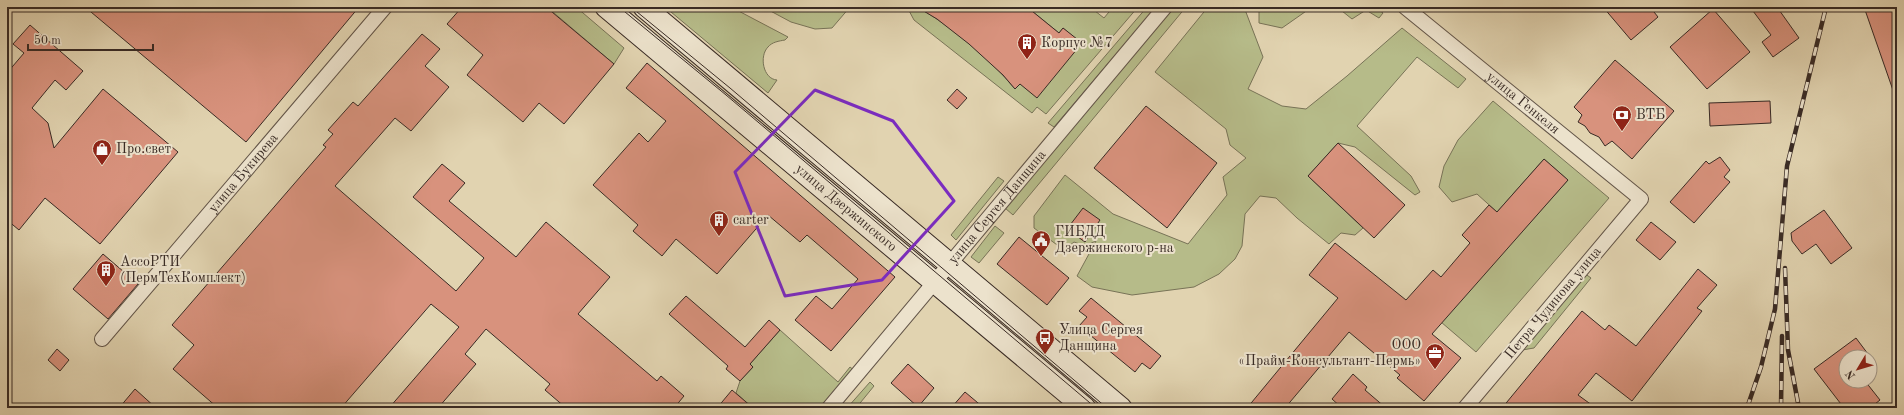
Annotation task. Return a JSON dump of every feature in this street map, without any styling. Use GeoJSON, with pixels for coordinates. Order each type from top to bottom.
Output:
{"type":"FeatureCollection","features":[{"type":"Feature","properties":{"kind":"main road","name":"улица Дзержинского"},"geometry":{"type":"LineString","coordinates":[[606,7],[1085,408]]}},
{"type":"Feature","properties":{"kind":"main road","name":"улица Дзержинского"},"geometry":{"type":"LineString","coordinates":[[644,7],[1121,408]]}},
{"type":"Feature","properties":{"kind":"street","name":"улица Букирева"},"geometry":{"type":"LineString","coordinates":[[102,339],[385,7]]}},
{"type":"Feature","properties":{"kind":"street","name":"улица Сергея Данщина"},"geometry":{"type":"LineString","coordinates":[[829,408],[1165,7]]}},
{"type":"Feature","properties":{"kind":"street","name":"улица Генкеля"},"geometry":{"type":"LineString","coordinates":[[1405,7],[1641,199]]}},
{"type":"Feature","properties":{"kind":"street","name":"Петра Чудинова улица"},"geometry":{"type":"LineString","coordinates":[[1465,408],[1641,199]]}},
{"type":"Feature","properties":{"kind":"highlighted area"},"geometry":{"type":"Polygon","coordinates":[[[815,90],[893,121],[954,201],[882,280],[785,296],[735,172],[815,90]]]}},
{"type":"Feature","properties":{"kind":"green space"},"geometry":{"type":"Polygon","coordinates":[[[547,7],[576,7],[624,48],[614,64],[547,7]]]}},
{"type":"Feature","properties":{"kind":"green space"},"geometry":{"type":"Polygon","coordinates":[[[665,7],[731,7],[788,37],[785,40],[772,44],[765,51],[763,61],[768,76],[777,80],[768,93],[665,7]]]}},
{"type":"Feature","properties":{"kind":"green space"},"geometry":{"type":"Polygon","coordinates":[[[763,7],[850,7],[832,28],[815,29],[791,22],[763,7]]]}},
{"type":"Feature","properties":{"kind":"green space"},"geometry":{"type":"Polygon","coordinates":[[[907,7],[922,7],[921,9],[959,35],[994,66],[1015,89],[1020,84],[1081,43],[1063,28],[1059,33],[1027,7],[1090,7],[1104,18],[1113,7],[1138,7],[1046,114],[1037,107],[1032,113],[914,20],[907,7]]]}},
{"type":"Feature","properties":{"kind":"green space"},"geometry":{"type":"Polygon","coordinates":[[[1147,7],[1156,7],[1054,127],[1048,123],[1147,7]]]}},
{"type":"Feature","properties":{"kind":"green space"},"geometry":{"type":"Polygon","coordinates":[[[1174,7],[1186,7],[1013,215],[1005,208],[1174,7]]]}},
{"type":"Feature","properties":{"kind":"green space"},"geometry":{"type":"Polygon","coordinates":[[[1208,7],[1244,7],[1263,57],[1248,89],[1282,106],[1306,109],[1347,76],[1402,28],[1466,79],[1458,88],[1417,57],[1357,126],[1411,176],[1420,192],[1415,195],[1355,147],[1338,143],[1308,176],[1363,228],[1355,235],[1341,233],[1329,244],[1297,218],[1276,198],[1260,196],[1245,214],[1242,246],[1235,259],[1219,274],[1194,287],[1132,295],[1092,287],[1077,276],[1096,241],[1085,246],[1074,242],[1064,250],[1034,228],[1034,216],[1065,175],[1113,214],[1188,244],[1227,195],[1223,177],[1246,158],[1230,145],[1226,129],[1155,72],[1208,7]]]}},
{"type":"Feature","properties":{"kind":"green space"},"geometry":{"type":"Polygon","coordinates":[[[1259,7],[1312,7],[1282,28],[1259,23],[1259,7]]]}},
{"type":"Feature","properties":{"kind":"green space"},"geometry":{"type":"Polygon","coordinates":[[[1337,7],[1375,7],[1383,13],[1379,18],[1366,10],[1352,19],[1337,7]]]}},
{"type":"Feature","properties":{"kind":"green space"},"geometry":{"type":"Polygon","coordinates":[[[1493,101],[1609,198],[1476,352],[1441,322],[1568,180],[1544,159],[1497,212],[1477,194],[1452,202],[1439,187],[1444,166],[1458,140],[1493,101]]]}},
{"type":"Feature","properties":{"kind":"green space"},"geometry":{"type":"Polygon","coordinates":[[[998,177],[1004,181],[956,240],[951,235],[998,177]]]}},
{"type":"Feature","properties":{"kind":"green space"},"geometry":{"type":"Polygon","coordinates":[[[995,226],[1004,233],[979,263],[971,257],[995,226]]]}},
{"type":"Feature","properties":{"kind":"green space"},"geometry":{"type":"Polygon","coordinates":[[[1584,273],[1591,278],[1534,348],[1522,350],[1584,273]]]}},
{"type":"Feature","properties":{"kind":"green space"},"geometry":{"type":"Polygon","coordinates":[[[780,330],[838,382],[850,367],[855,371],[823,408],[753,408],[736,393],[740,381],[753,367],[750,364],[780,330]]]}},
{"type":"Feature","properties":{"kind":"green space"},"geometry":{"type":"Polygon","coordinates":[[[870,382],[874,386],[856,408],[847,408],[870,382]]]}},
{"type":"Feature","properties":{"kind":"building"},"geometry":{"type":"Polygon","coordinates":[[[85,7],[359,7],[246,142],[85,7]]]}},
{"type":"Feature","properties":{"kind":"building"},"geometry":{"type":"Polygon","coordinates":[[[462,7],[546,7],[614,64],[564,124],[539,103],[523,122],[467,75],[483,55],[447,24],[462,7]]]}},
{"type":"Feature","properties":{"kind":"building","name":"Корпус №7"},"geometry":{"type":"Polygon","coordinates":[[[917,7],[1027,7],[1059,33],[1063,28],[1082,43],[1037,98],[1020,84],[1015,89],[1003,75],[969,44],[937,19],[917,7]]]}},
{"type":"Feature","properties":{"kind":"building"},"geometry":{"type":"Polygon","coordinates":[[[1603,7],[1650,7],[1658,17],[1631,40],[1603,7]]]}},
{"type":"Feature","properties":{"kind":"building"},"geometry":{"type":"Polygon","coordinates":[[[1750,7],[1777,7],[1799,38],[1773,57],[1762,42],[1771,35],[1750,7]]]}},
{"type":"Feature","properties":{"kind":"building"},"geometry":{"type":"Polygon","coordinates":[[[1864,7],[1897,7],[1897,95],[1895,96],[1864,7]]]}},
{"type":"Feature","properties":{"kind":"building"},"geometry":{"type":"Polygon","coordinates":[[[1713,9],[1750,52],[1707,89],[1670,47],[1713,9]]]}},
{"type":"Feature","properties":{"kind":"building","name":"Про.свет"},"geometry":{"type":"Polygon","coordinates":[[[30,25],[83,71],[66,90],[55,80],[32,108],[48,123],[54,148],[103,89],[178,152],[100,244],[45,198],[19,230],[7,220],[7,73],[24,53],[13,44],[30,25]]]}},
{"type":"Feature","properties":{"kind":"building"},"geometry":{"type":"Polygon","coordinates":[[[422,34],[440,49],[425,66],[449,87],[411,131],[395,118],[335,186],[456,291],[484,258],[413,197],[442,164],[465,183],[449,201],[516,257],[546,222],[610,277],[578,314],[657,381],[661,376],[684,396],[674,408],[566,408],[545,390],[550,384],[486,329],[465,354],[476,364],[438,408],[389,408],[459,327],[431,304],[341,408],[218,408],[173,369],[194,345],[172,325],[326,147],[323,145],[333,134],[328,130],[353,102],[358,106],[422,34]]]}},
{"type":"Feature","properties":{"kind":"building"},"geometry":{"type":"Polygon","coordinates":[[[1615,60],[1674,111],[1632,159],[1612,141],[1605,146],[1599,137],[1590,133],[1585,126],[1578,122],[1582,115],[1574,107],[1615,60]]]}},
{"type":"Feature","properties":{"kind":"building"},"geometry":{"type":"Polygon","coordinates":[[[647,63],[895,277],[831,351],[795,320],[816,296],[832,309],[858,279],[807,235],[800,242],[768,215],[717,274],[676,239],[662,256],[633,231],[638,225],[593,185],[639,133],[648,142],[666,121],[626,88],[647,63]]]}},
{"type":"Feature","properties":{"kind":"building"},"geometry":{"type":"Polygon","coordinates":[[[957,89],[967,98],[957,109],[947,100],[957,89]]]}},
{"type":"Feature","properties":{"kind":"building"},"geometry":{"type":"Polygon","coordinates":[[[1770,101],[1771,123],[1710,126],[1709,103],[1770,101]]]}},
{"type":"Feature","properties":{"kind":"building"},"geometry":{"type":"Polygon","coordinates":[[[1146,106],[1217,163],[1167,228],[1094,168],[1146,106]]]}},
{"type":"Feature","properties":{"kind":"building"},"geometry":{"type":"Polygon","coordinates":[[[1338,143],[1405,205],[1374,238],[1308,176],[1338,143]]]}},
{"type":"Feature","properties":{"kind":"building"},"geometry":{"type":"Polygon","coordinates":[[[1720,157],[1730,170],[1724,177],[1730,182],[1694,223],[1670,202],[1706,161],[1709,164],[1720,157]]]}},
{"type":"Feature","properties":{"kind":"building"},"geometry":{"type":"Polygon","coordinates":[[[1544,159],[1568,180],[1432,334],[1461,358],[1424,401],[1397,378],[1400,375],[1349,332],[1285,408],[1247,408],[1338,298],[1309,275],[1335,243],[1406,300],[1433,270],[1441,277],[1470,243],[1462,235],[1489,205],[1497,212],[1544,159]]]}},
{"type":"Feature","properties":{"kind":"building"},"geometry":{"type":"Polygon","coordinates":[[[1083,208],[1100,220],[1085,242],[1067,229],[1083,208]]]}},
{"type":"Feature","properties":{"kind":"building"},"geometry":{"type":"Polygon","coordinates":[[[1824,210],[1852,248],[1831,264],[1816,244],[1802,254],[1792,241],[1791,233],[1824,210]]]}},
{"type":"Feature","properties":{"kind":"building"},"geometry":{"type":"Polygon","coordinates":[[[1651,222],[1676,242],[1660,260],[1636,240],[1651,222]]]}},
{"type":"Feature","properties":{"kind":"building"},"geometry":{"type":"Polygon","coordinates":[[[1019,237],[1069,278],[1047,305],[997,264],[1019,237]]]}},
{"type":"Feature","properties":{"kind":"building","name":"АссоРТИ (ПермТехКомплект)"},"geometry":{"type":"Polygon","coordinates":[[[103,254],[138,284],[108,319],[73,289],[103,254]]]}},
{"type":"Feature","properties":{"kind":"building"},"geometry":{"type":"Polygon","coordinates":[[[1698,269],[1717,285],[1697,308],[1702,311],[1632,401],[1596,373],[1578,395],[1596,408],[1502,408],[1582,311],[1605,330],[1609,325],[1636,346],[1698,269]]]}},
{"type":"Feature","properties":{"kind":"building"},"geometry":{"type":"Polygon","coordinates":[[[686,296],[745,347],[769,320],[780,330],[750,364],[753,367],[740,381],[726,369],[728,366],[669,314],[686,296]]]}},
{"type":"Feature","properties":{"kind":"building"},"geometry":{"type":"Polygon","coordinates":[[[1091,298],[1161,356],[1150,369],[1142,363],[1135,372],[1079,326],[1087,317],[1079,311],[1091,298]]]}},
{"type":"Feature","properties":{"kind":"building"},"geometry":{"type":"Polygon","coordinates":[[[1856,338],[1864,349],[1841,349],[1856,338]]]}},
{"type":"Feature","properties":{"kind":"building"},"geometry":{"type":"Polygon","coordinates":[[[57,349],[69,360],[60,371],[48,360],[57,349]]]}},
{"type":"Feature","properties":{"kind":"building"},"geometry":{"type":"Polygon","coordinates":[[[1838,351],[1838,389],[1871,389],[1880,400],[1870,408],[1844,408],[1814,369],[1838,351]]]}},
{"type":"Feature","properties":{"kind":"building"},"geometry":{"type":"Polygon","coordinates":[[[908,364],[934,388],[918,407],[891,383],[908,364]]]}},
{"type":"Feature","properties":{"kind":"building"},"geometry":{"type":"Polygon","coordinates":[[[1353,374],[1367,387],[1365,390],[1386,408],[1342,408],[1332,399],[1353,374]]]}},
{"type":"Feature","properties":{"kind":"building"},"geometry":{"type":"Polygon","coordinates":[[[135,389],[156,408],[119,408],[135,389]]]}},
{"type":"Feature","properties":{"kind":"building"},"geometry":{"type":"Polygon","coordinates":[[[732,390],[753,408],[717,408],[732,390]]]}},
{"type":"Feature","properties":{"kind":"building"},"geometry":{"type":"Polygon","coordinates":[[[965,392],[984,408],[951,408],[965,392]]]}},
{"type":"Feature","properties":{"kind":"tram line"},"geometry":{"type":"LineString","coordinates":[[619,7],[726,95],[1096,408]]}},
{"type":"Feature","properties":{"kind":"tram line"},"geometry":{"type":"LineString","coordinates":[[631,7],[730,88],[1107,408]]}},
{"type":"Feature","properties":{"kind":"railway"},"geometry":{"type":"LineString","coordinates":[[1747,408],[1761,367],[1775,309],[1787,166],[1826,7]]}},
{"type":"Feature","properties":{"kind":"railway"},"geometry":{"type":"LineString","coordinates":[[1785,268],[1788,350],[1799,408]]}},
{"type":"Feature","properties":{"kind":"railway"},"geometry":{"type":"LineString","coordinates":[[1781,408],[1782,336]]}},
{"type":"Feature","properties":{"kind":"place","name":"Корпус №7"},"geometry":{"type":"Point","coordinates":[1027,60]}},
{"type":"Feature","properties":{"kind":"place","name":"ВТБ"},"geometry":{"type":"Point","coordinates":[1622,132]}},
{"type":"Feature","properties":{"kind":"place","name":"Про.свет"},"geometry":{"type":"Point","coordinates":[102,166]}},
{"type":"Feature","properties":{"kind":"place","name":"carter"},"geometry":{"type":"Point","coordinates":[719,237]}},
{"type":"Feature","properties":{"kind":"place","name":"ГИБДД Дзержинского р-на"},"geometry":{"type":"Point","coordinates":[1041,257]}},
{"type":"Feature","properties":{"kind":"place","name":"АссоРТИ (ПермТехКомплект)"},"geometry":{"type":"Point","coordinates":[106,287]}},
{"type":"Feature","properties":{"kind":"place","name":"Улица Сергея Данщина"},"geometry":{"type":"Point","coordinates":[1045,355]}},
{"type":"Feature","properties":{"kind":"place","name":"ООО «Прайм-Консультант-Пермь»"},"geometry":{"type":"Point","coordinates":[1435,370]}}]}
